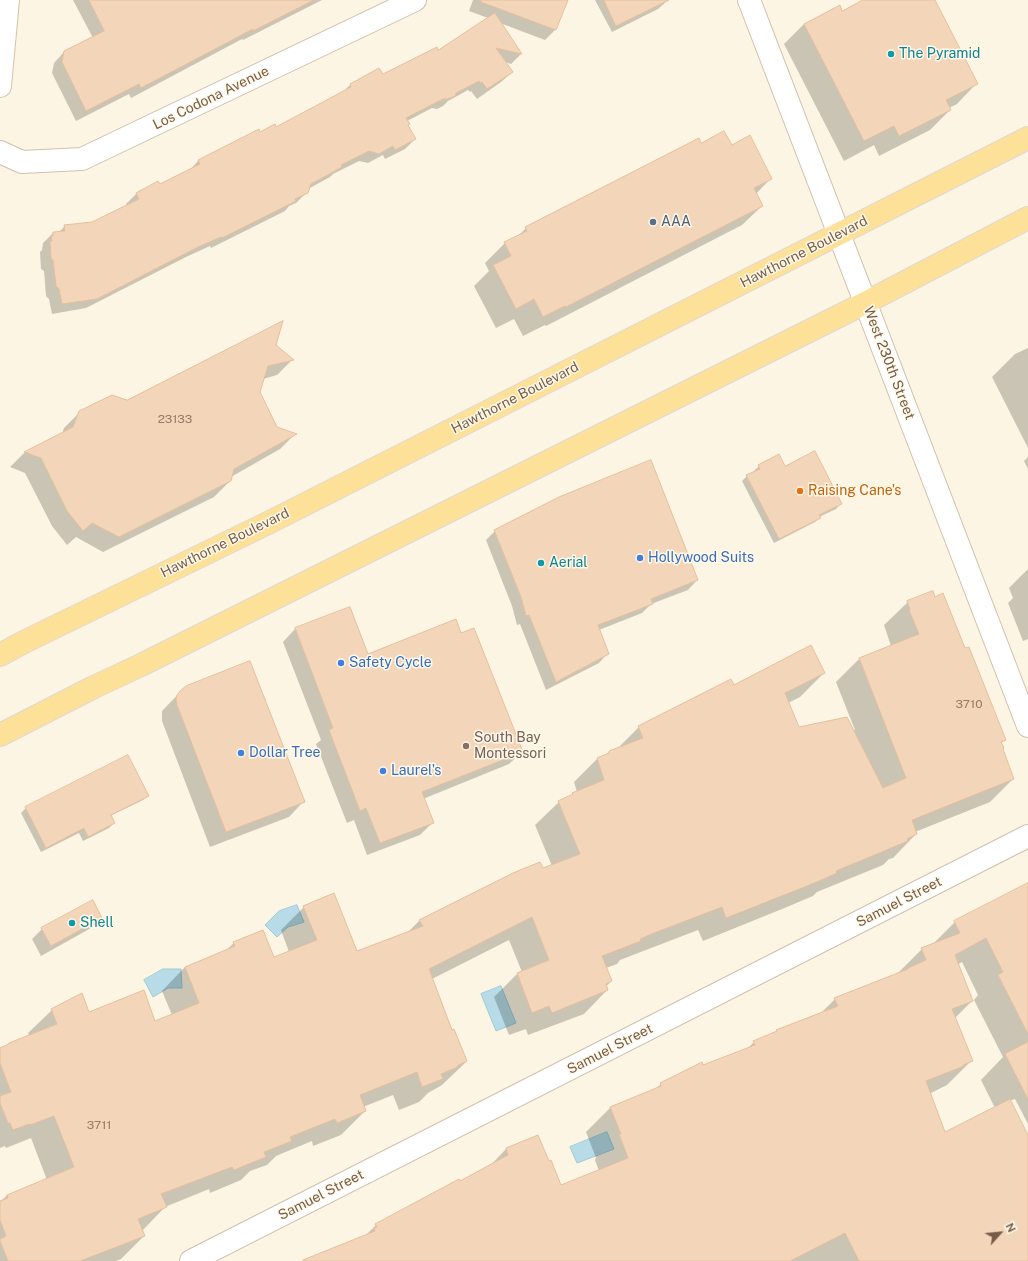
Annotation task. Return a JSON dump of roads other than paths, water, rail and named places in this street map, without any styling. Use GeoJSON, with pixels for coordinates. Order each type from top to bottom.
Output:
{"type":"FeatureCollection","features":[{"type":"Feature","properties":{"kind":"main road","name":"Hawthorne Boulevard"},"geometry":{"type":"LineString","coordinates":[[0,656],[277,518],[1028,138]]}},
{"type":"Feature","properties":{"kind":"main road"},"geometry":{"type":"LineString","coordinates":[[0,735],[866,303],[1028,218]]}},
{"type":"Feature","properties":{"kind":"street"},"geometry":{"type":"LineString","coordinates":[[0,86],[8,0]]}},
{"type":"Feature","properties":{"kind":"street","name":"Los Codona Avenue"},"geometry":{"type":"LineString","coordinates":[[0,152],[22,162],[82,159],[415,0]]}},
{"type":"Feature","properties":{"kind":"street","name":"West 230th Street"},"geometry":{"type":"LineString","coordinates":[[749,0],[1028,726]]}},
{"type":"Feature","properties":{"kind":"street","name":"Samuel Street"},"geometry":{"type":"LineString","coordinates":[[193,1260],[1028,836]]}},
{"type":"Feature","properties":{"kind":"water"},"geometry":{"type":"Polygon","coordinates":[[[297,905],[304,922],[288,927],[277,937],[265,925],[279,911],[297,905]]]}},
{"type":"Feature","properties":{"kind":"water"},"geometry":{"type":"Polygon","coordinates":[[[163,969],[181,969],[182,988],[168,988],[153,997],[144,980],[163,969]]]}},
{"type":"Feature","properties":{"kind":"water"},"geometry":{"type":"Polygon","coordinates":[[[501,986],[516,1023],[496,1031],[481,994],[501,986]]]}},
{"type":"Feature","properties":{"kind":"water"},"geometry":{"type":"Polygon","coordinates":[[[607,1132],[614,1149],[577,1163],[570,1147],[607,1132]]]}},
{"type":"Feature","properties":{"kind":"place","name":"The Pyramid"},"geometry":{"type":"Point","coordinates":[891,54]}},
{"type":"Feature","properties":{"kind":"place","name":"AAA"},"geometry":{"type":"Point","coordinates":[653,222]}},
{"type":"Feature","properties":{"kind":"place","name":"Raising Cane's"},"geometry":{"type":"Point","coordinates":[800,491]}},
{"type":"Feature","properties":{"kind":"place","name":"Hollywood Suits"},"geometry":{"type":"Point","coordinates":[640,558]}},
{"type":"Feature","properties":{"kind":"place","name":"Aerial"},"geometry":{"type":"Point","coordinates":[541,563]}},
{"type":"Feature","properties":{"kind":"place","name":"Safety Cycle"},"geometry":{"type":"Point","coordinates":[341,663]}},
{"type":"Feature","properties":{"kind":"place","name":"South Bay Montessori"},"geometry":{"type":"Point","coordinates":[466,746]}},
{"type":"Feature","properties":{"kind":"place","name":"Dollar Tree"},"geometry":{"type":"Point","coordinates":[241,753]}},
{"type":"Feature","properties":{"kind":"place","name":"Laurel's"},"geometry":{"type":"Point","coordinates":[383,771]}},
{"type":"Feature","properties":{"kind":"place","name":"Shell"},"geometry":{"type":"Point","coordinates":[72,923]}}]}
